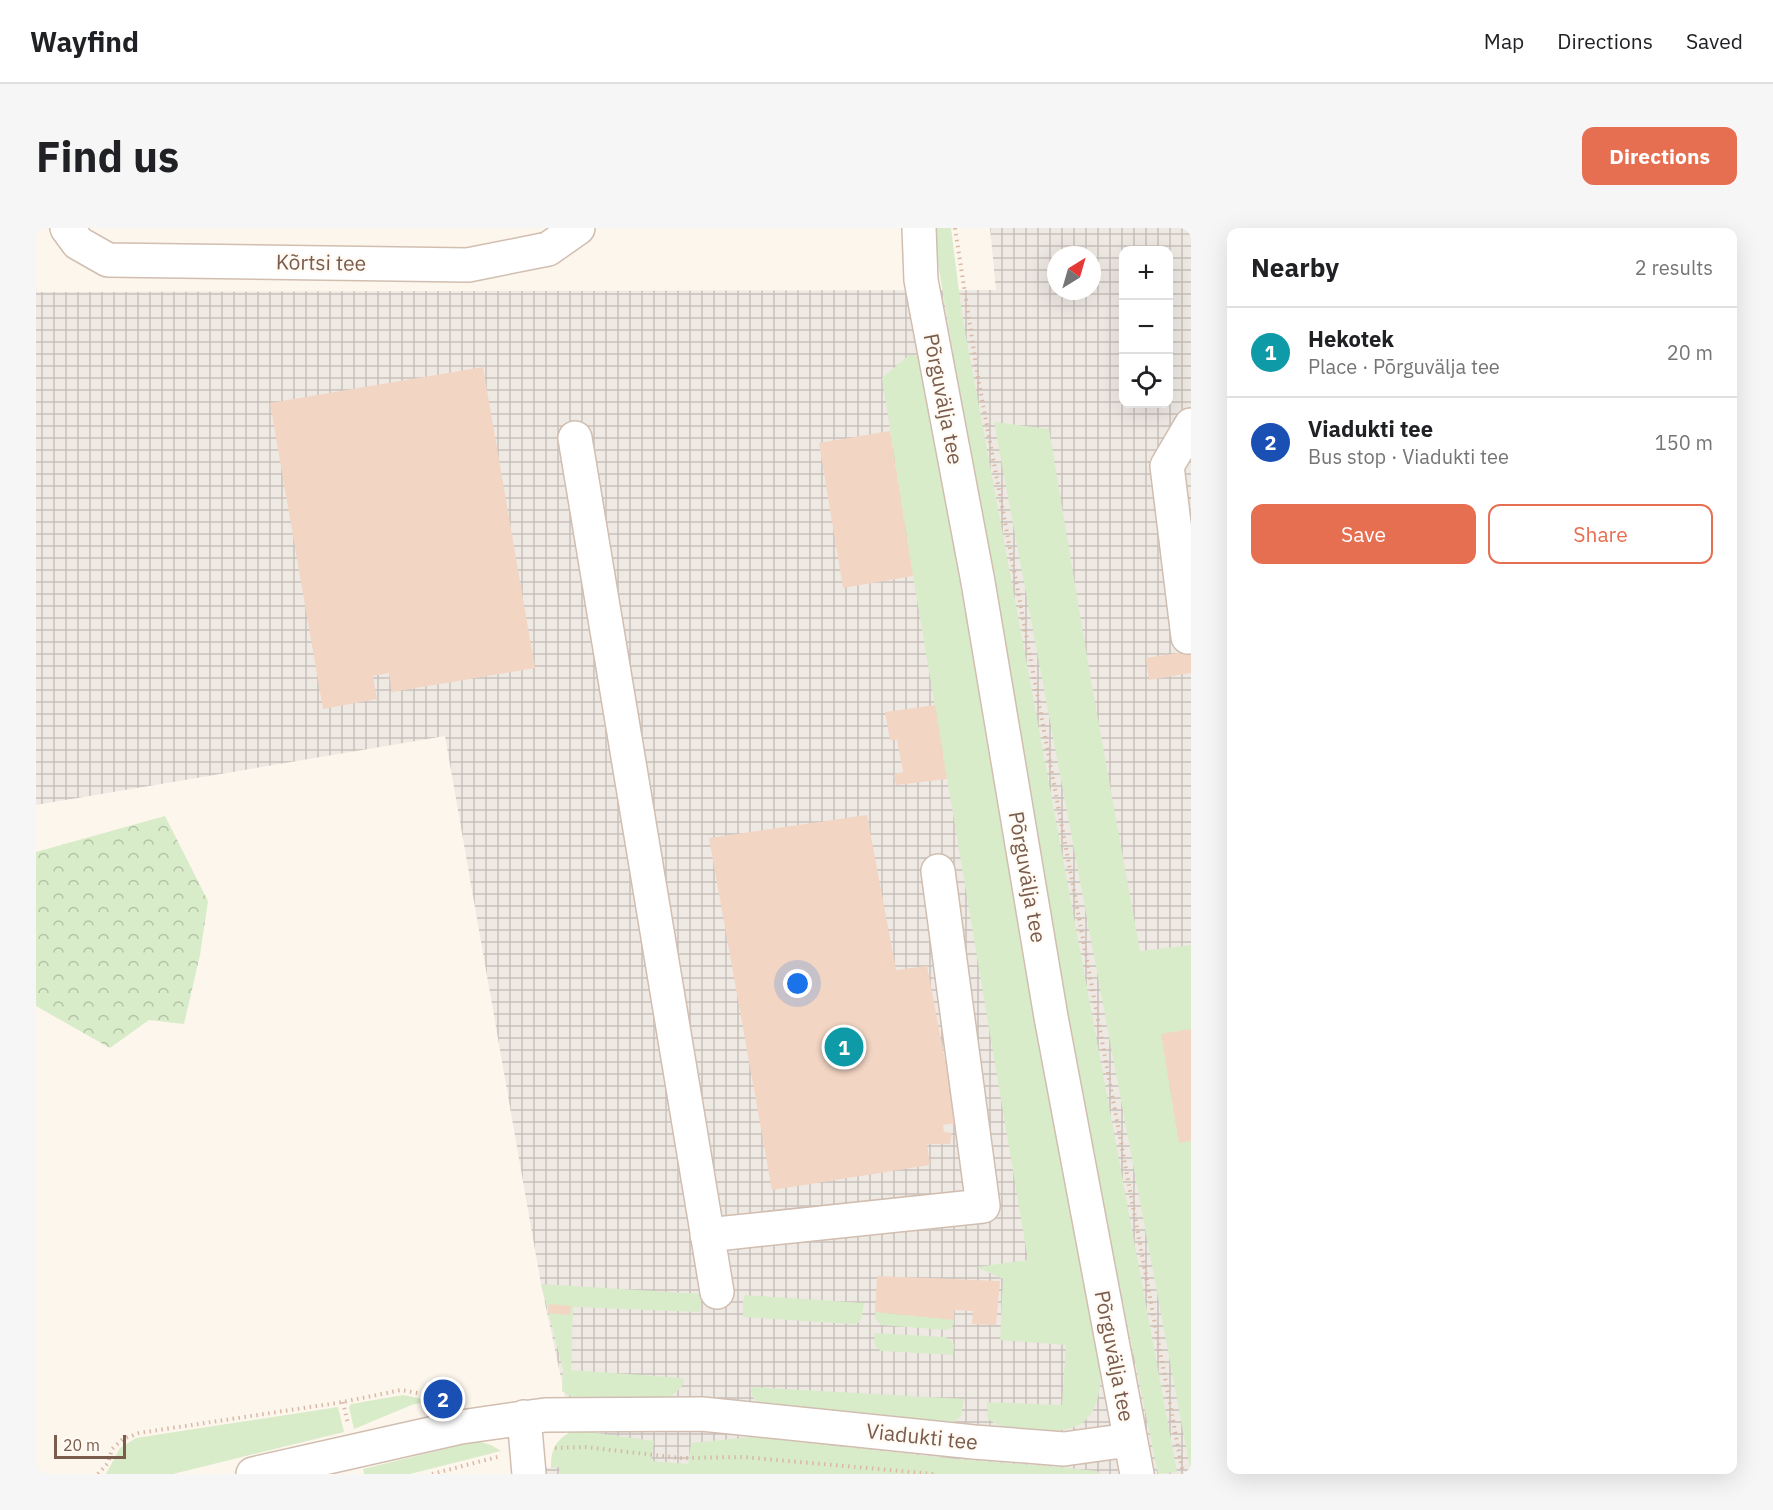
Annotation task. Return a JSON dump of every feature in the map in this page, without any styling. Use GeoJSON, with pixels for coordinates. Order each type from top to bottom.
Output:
{"type":"FeatureCollection","features":[{"type":"Feature","properties":{"kind":"street","name":"Kõrtsi tee"},"geometry":{"type":"LineString","coordinates":[[67,228],[78,243],[108,260],[468,265],[548,249],[578,228]]}},
{"type":"Feature","properties":{"kind":"street","name":"Põrguvälja tee"},"geometry":{"type":"LineString","coordinates":[[901,228],[921,280]]}},
{"type":"Feature","properties":{"kind":"street","name":"Põrguvälja tee"},"geometry":{"type":"LineString","coordinates":[[919,228],[921,280],[978,582],[1051,1017],[1137,1474]]}},
{"type":"Feature","properties":{"kind":"street"},"geometry":{"type":"LineString","coordinates":[[1191,426],[1167,466],[1188,636],[1191,636]]}},
{"type":"Feature","properties":{"kind":"street"},"geometry":{"type":"LineString","coordinates":[[575,438],[717,1292]]}},
{"type":"Feature","properties":{"kind":"street"},"geometry":{"type":"LineString","coordinates":[[707,1235],[983,1206],[938,871]]}},
{"type":"Feature","properties":{"kind":"street","name":"Viadukti tee"},"geometry":{"type":"LineString","coordinates":[[253,1474],[461,1426],[555,1415],[702,1414],[1064,1449],[1129,1440]]}},
{"type":"Feature","properties":{"kind":"street"},"geometry":{"type":"LineString","coordinates":[[524,1417],[528,1462]]}},
{"type":"Feature","properties":{"kind":"path"},"geometry":{"type":"LineString","coordinates":[[955,228],[980,390],[1183,1474]]}},
{"type":"Feature","properties":{"kind":"path"},"geometry":{"type":"LineString","coordinates":[[98,1474],[108,1463],[112,1449],[123,1439],[139,1433],[343,1402],[401,1390],[423,1394],[429,1401],[443,1399]]}},
{"type":"Feature","properties":{"kind":"path"},"geometry":{"type":"LineString","coordinates":[[432,1474],[528,1462],[585,1447],[681,1458],[743,1457],[934,1474]]}},
{"type":"Feature","properties":{"kind":"shaded area"},"geometry":{"type":"Polygon","coordinates":[[[990,228],[1191,228],[1191,1474],[515,1474],[579,1462],[541,1284],[445,736],[36,805],[36,286],[37,292],[996,290],[990,228]]]}},
{"type":"Feature","properties":{"kind":"green space"},"geometry":{"type":"Polygon","coordinates":[[[932,228],[951,228],[962,315],[1177,1472],[1158,1474],[1067,1028],[932,228]]]}},
{"type":"Feature","properties":{"kind":"green space"},"geometry":{"type":"Polygon","coordinates":[[[909,355],[915,355],[920,360],[1101,1377],[1099,1394],[1088,1417],[1080,1424],[1058,1430],[1012,1428],[988,1419],[987,1402],[1062,1405],[1066,1345],[1000,1340],[1003,1279],[977,1267],[1028,1260],[882,378],[909,355]]]}},
{"type":"Feature","properties":{"kind":"green space"},"geometry":{"type":"Polygon","coordinates":[[[994,422],[1049,429],[1140,951],[1191,945],[1191,1029],[1161,1034],[1179,1143],[1191,1141],[1191,1474],[994,422]]]}},
{"type":"Feature","properties":{"kind":"green space"},"geometry":{"type":"Polygon","coordinates":[[[165,816],[208,901],[200,955],[184,1024],[149,1020],[110,1048],[36,1006],[36,852],[165,816]]]}},
{"type":"Feature","properties":{"kind":"green space"},"geometry":{"type":"Polygon","coordinates":[[[541,1284],[702,1294],[700,1312],[573,1307],[571,1370],[683,1378],[684,1382],[681,1387],[668,1397],[572,1397],[562,1391],[563,1369],[541,1284]]]}},
{"type":"Feature","properties":{"kind":"green space"},"geometry":{"type":"Polygon","coordinates":[[[745,1295],[864,1303],[862,1317],[858,1323],[852,1324],[743,1317],[745,1295]]]}},
{"type":"Feature","properties":{"kind":"green space"},"geometry":{"type":"Polygon","coordinates":[[[875,1312],[954,1320],[954,1322],[947,1330],[881,1325],[875,1318],[875,1312]]]}},
{"type":"Feature","properties":{"kind":"green space"},"geometry":{"type":"Polygon","coordinates":[[[874,1333],[945,1337],[954,1344],[953,1355],[881,1351],[875,1346],[874,1333]]]}},
{"type":"Feature","properties":{"kind":"green space"},"geometry":{"type":"Polygon","coordinates":[[[750,1387],[964,1399],[961,1416],[952,1424],[760,1404],[753,1398],[750,1387]]]}},
{"type":"Feature","properties":{"kind":"green space"},"geometry":{"type":"Polygon","coordinates":[[[403,1395],[423,1399],[424,1403],[414,1404],[354,1429],[349,1407],[351,1404],[403,1395]]]}},
{"type":"Feature","properties":{"kind":"green space"},"geometry":{"type":"Polygon","coordinates":[[[338,1407],[344,1432],[173,1474],[106,1474],[120,1448],[136,1438],[338,1407]]]}},
{"type":"Feature","properties":{"kind":"green space"},"geometry":{"type":"Polygon","coordinates":[[[575,1430],[654,1441],[651,1461],[688,1464],[691,1443],[752,1437],[956,1459],[1069,1468],[1096,1471],[1101,1474],[560,1474],[559,1467],[551,1468],[554,1449],[564,1436],[575,1430]]]}},
{"type":"Feature","properties":{"kind":"green space"},"geometry":{"type":"Polygon","coordinates":[[[477,1441],[501,1451],[410,1474],[364,1474],[363,1469],[477,1441]]]}},
{"type":"Feature","properties":{"kind":"building"},"geometry":{"type":"Polygon","coordinates":[[[483,367],[535,668],[392,692],[389,673],[373,676],[377,699],[323,709],[270,403],[483,367]]]}},
{"type":"Feature","properties":{"kind":"building"},"geometry":{"type":"Polygon","coordinates":[[[890,431],[913,576],[843,588],[819,443],[890,431]]]}},
{"type":"Feature","properties":{"kind":"building"},"geometry":{"type":"Polygon","coordinates":[[[1191,651],[1191,673],[1149,680],[1146,658],[1191,651]]]}},
{"type":"Feature","properties":{"kind":"building"},"geometry":{"type":"Polygon","coordinates":[[[935,705],[947,779],[896,785],[894,774],[903,772],[897,740],[890,740],[885,712],[935,705]]]}},
{"type":"Feature","properties":{"kind":"building"},"geometry":{"type":"Polygon","coordinates":[[[867,815],[896,970],[927,966],[957,1123],[943,1125],[944,1132],[952,1133],[950,1144],[927,1144],[930,1165],[772,1190],[709,838],[867,815]]]}},
{"type":"Feature","properties":{"kind":"building"},"geometry":{"type":"Polygon","coordinates":[[[1191,1029],[1191,1141],[1179,1143],[1161,1034],[1191,1029]]]}},
{"type":"Feature","properties":{"kind":"building"},"geometry":{"type":"Polygon","coordinates":[[[877,1276],[1000,1281],[996,1325],[972,1324],[973,1311],[954,1310],[954,1320],[875,1312],[877,1276]]]}},
{"type":"Feature","properties":{"kind":"building"},"geometry":{"type":"Polygon","coordinates":[[[549,1304],[571,1306],[570,1315],[548,1313],[549,1304]]]}},
{"type":"Feature","properties":{"kind":"place","name":"Hekotek"},"geometry":{"type":"Point","coordinates":[844,1047]}},
{"type":"Feature","properties":{"kind":"place","name":"Viadukti tee"},"geometry":{"type":"Point","coordinates":[443,1399]}}]}
